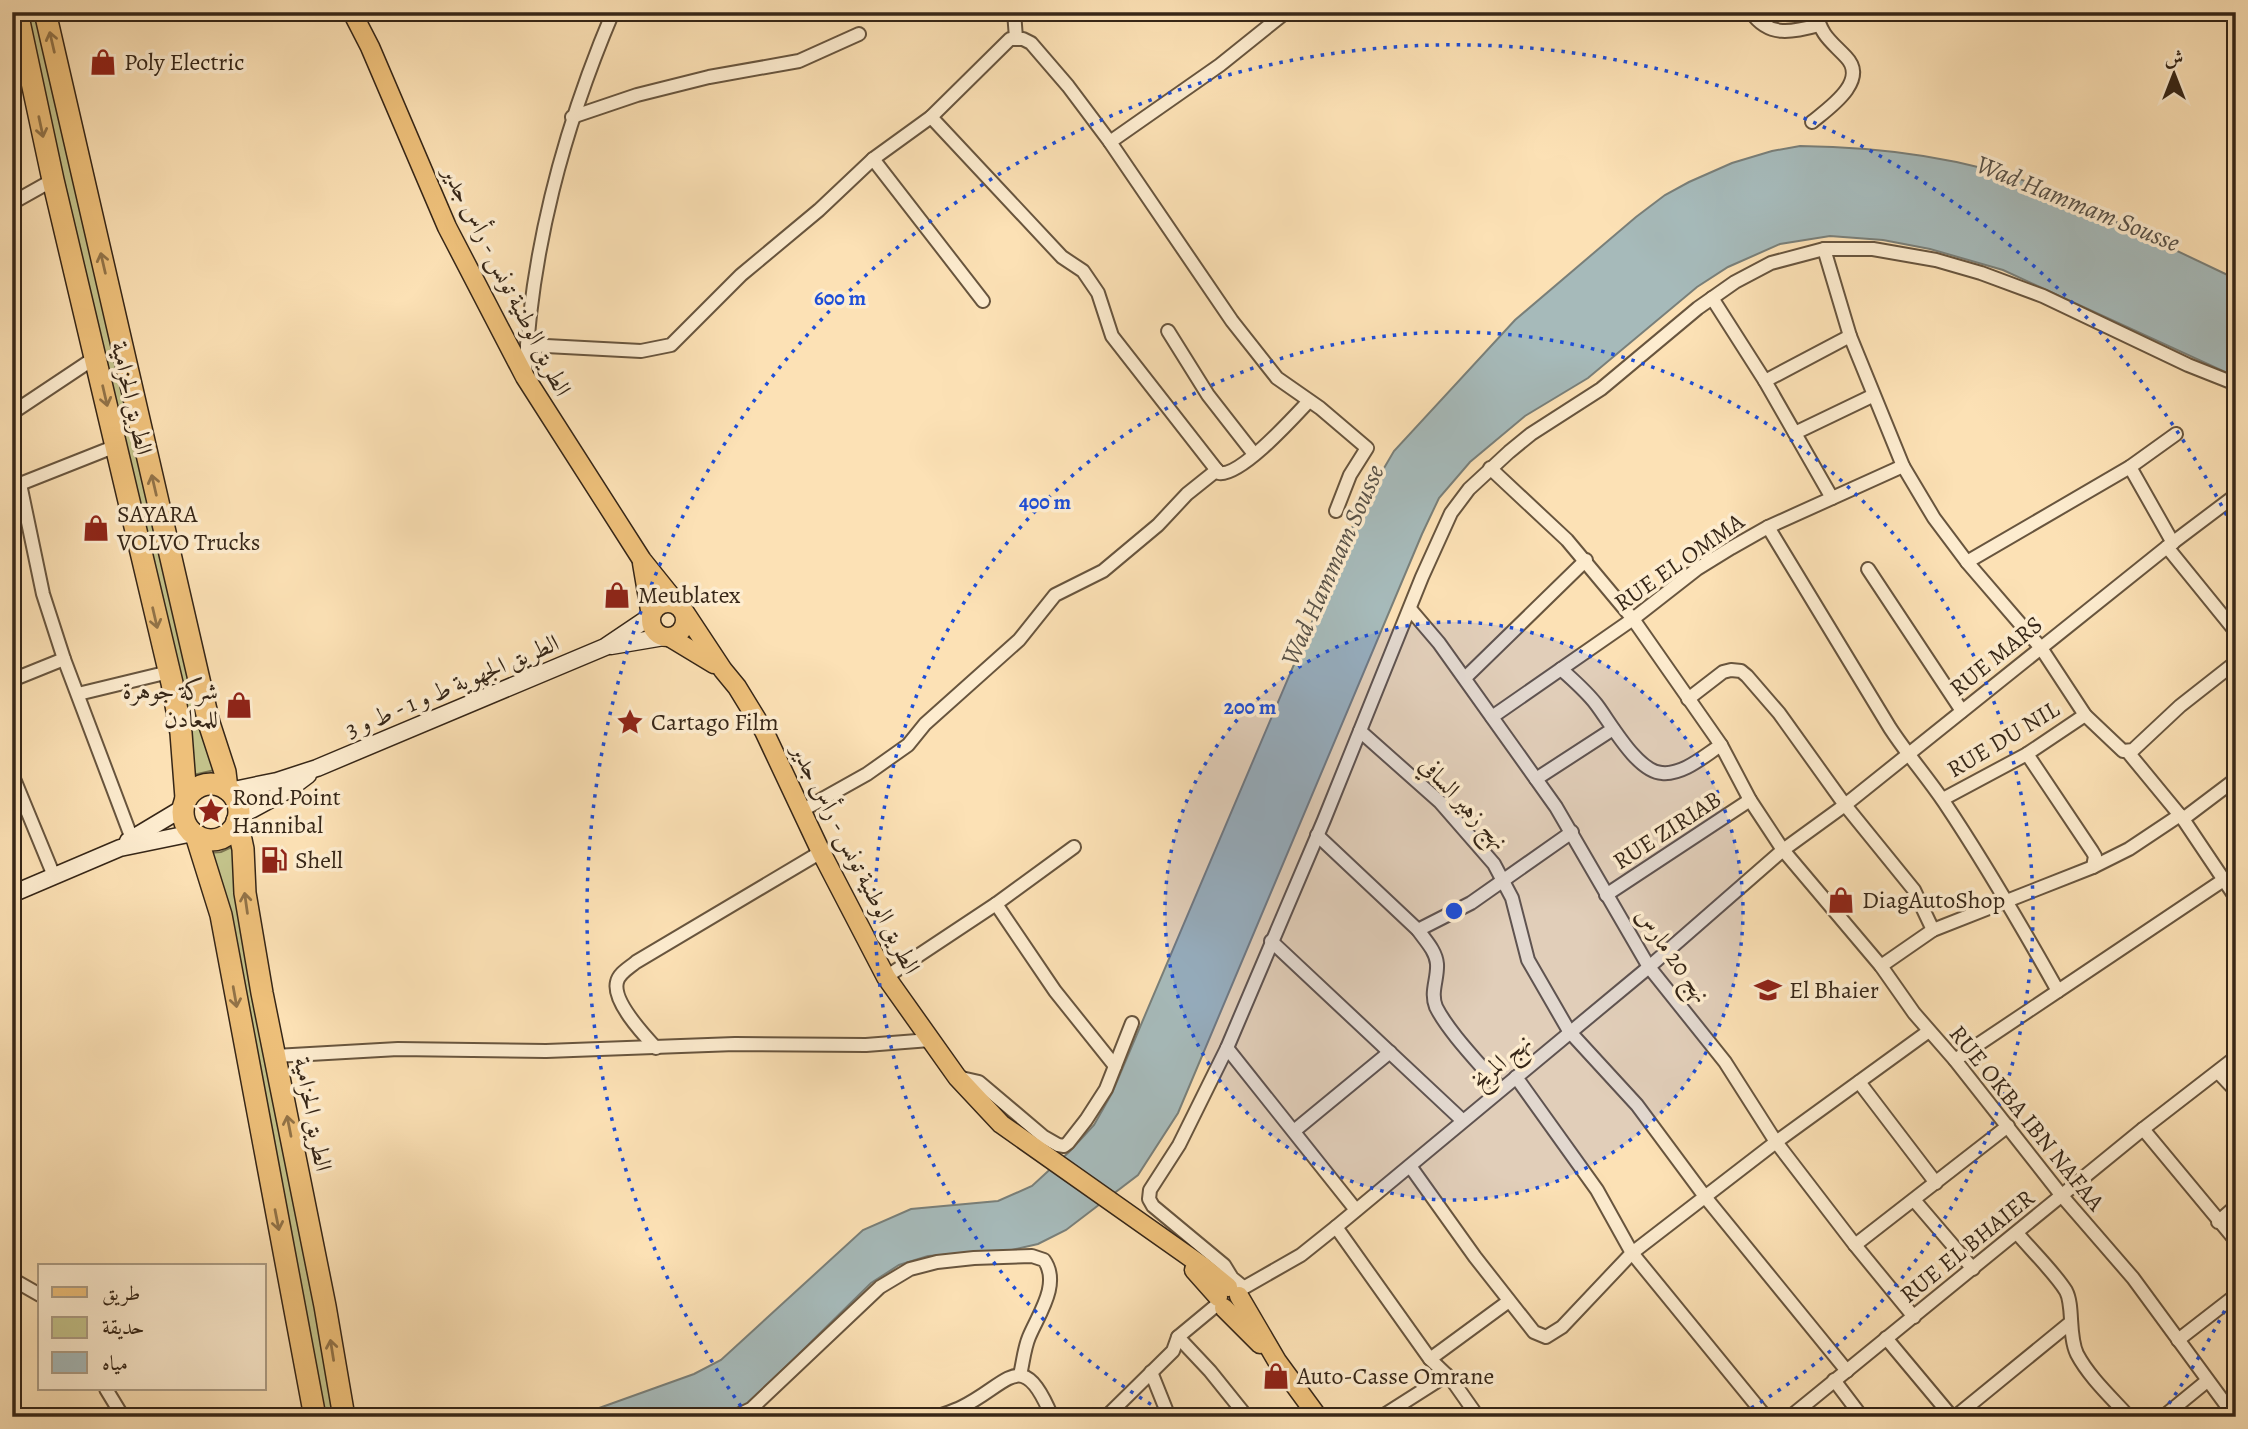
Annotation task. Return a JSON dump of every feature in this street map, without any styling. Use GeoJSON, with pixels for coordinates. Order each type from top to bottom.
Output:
{"type":"FeatureCollection","features":[{"type":"Feature","properties":{"kind":"highway","name":"الطريق الحزامية"},"geometry":{"type":"LineString","coordinates":[[17,12],[21,78],[53,180],[169,672],[181,733],[184,822],[194,834],[221,915],[315,1417]]}},
{"type":"Feature","properties":{"kind":"highway","name":"الطريق الحزامية"},"geometry":{"type":"LineString","coordinates":[[45,12],[209,723],[228,790],[238,806],[250,925],[325,1306],[344,1417]]}},
{"type":"Feature","properties":{"kind":"highway"},"geometry":{"type":"LineString","coordinates":[[185,803],[196,788],[204,785],[212,784],[228,790]]}},
{"type":"Feature","properties":{"kind":"highway"},"geometry":{"type":"LineString","coordinates":[[194,834],[206,839],[222,838],[238,819]]}},
{"type":"Feature","properties":{"kind":"main road","name":"الطريق الوطنية تونس - رأس جدير"},"geometry":{"type":"LineString","coordinates":[[352,12],[370,47],[447,227],[525,377],[642,559],[681,608],[737,687],[764,731],[821,852],[886,976],[930,1041],[957,1077],[1001,1124],[1180,1250],[1230,1296],[1318,1417]]}},
{"type":"Feature","properties":{"kind":"main road","name":"الطريق الوطنية تونس - رأس جدير"},"geometry":{"type":"LineString","coordinates":[[642,559],[651,615]]}},
{"type":"Feature","properties":{"kind":"main road"},"geometry":{"type":"LineString","coordinates":[[666,603],[681,608],[686,617],[683,631],[667,637],[654,631],[651,615],[659,605],[666,603]]}},
{"type":"Feature","properties":{"kind":"main road","name":"الطريق الجهوية ط و 1 - ط و 3"},"geometry":{"type":"LineString","coordinates":[[228,790],[277,781],[317,768],[605,647],[651,615]]}},
{"type":"Feature","properties":{"kind":"main road","name":"الطريق الجهوية ط و 1 - ط و 3"},"geometry":{"type":"LineString","coordinates":[[605,647],[667,637]]}},
{"type":"Feature","properties":{"kind":"main road","name":"الطريق الوطنية تونس - رأس جدير"},"geometry":{"type":"LineString","coordinates":[[667,637],[689,647],[723,670]]}},
{"type":"Feature","properties":{"kind":"main road","name":"الطريق الجهوية ط و 1 - ط و 3"},"geometry":{"type":"LineString","coordinates":[[238,819],[288,790],[317,768]]}},
{"type":"Feature","properties":{"kind":"main road"},"geometry":{"type":"LineString","coordinates":[[12,894],[126,844],[185,803]]}},
{"type":"Feature","properties":{"kind":"main road"},"geometry":{"type":"LineString","coordinates":[[126,844],[194,834]]}},
{"type":"Feature","properties":{"kind":"street"},"geometry":{"type":"LineString","coordinates":[[525,377],[529,306],[562,148],[612,12]]}},
{"type":"Feature","properties":{"kind":"street"},"geometry":{"type":"LineString","coordinates":[[1014,12],[1016,38]]}},
{"type":"Feature","properties":{"kind":"street"},"geometry":{"type":"LineString","coordinates":[[1110,142],[1209,74],[1286,12]]}},
{"type":"Feature","properties":{"kind":"street"},"geometry":{"type":"LineString","coordinates":[[1751,12],[1763,25],[1786,33],[1818,19],[1833,47],[1847,58],[1852,66],[1851,84],[1837,101],[1812,122]]}},
{"type":"Feature","properties":{"kind":"street"},"geometry":{"type":"LineString","coordinates":[[572,117],[637,95],[709,77],[799,61],[859,34]]}},
{"type":"Feature","properties":{"kind":"street"},"geometry":{"type":"LineString","coordinates":[[527,345],[640,351],[671,345],[741,275],[819,210],[873,159],[931,117],[1002,46],[1016,38],[1031,43],[1068,86],[1110,142],[1232,321],[1277,378],[1367,448],[1350,475],[1336,511]]}},
{"type":"Feature","properties":{"kind":"street"},"geometry":{"type":"LineString","coordinates":[[931,117],[1062,257],[1083,271],[1098,293],[1112,336],[1222,474],[1269,444],[1309,401]]}},
{"type":"Feature","properties":{"kind":"street"},"geometry":{"type":"LineString","coordinates":[[873,159],[983,301]]}},
{"type":"Feature","properties":{"kind":"street"},"geometry":{"type":"LineString","coordinates":[[12,203],[53,180]]}},
{"type":"Feature","properties":{"kind":"street"},"geometry":{"type":"LineString","coordinates":[[1824,249],[1850,336],[1872,396],[1903,466],[1934,518],[2041,648],[2085,715],[2123,751],[2133,750],[2180,706],[2236,662]]}},
{"type":"Feature","properties":{"kind":"street"},"geometry":{"type":"LineString","coordinates":[[1230,1296],[1232,1278],[1224,1265],[1153,1206],[1149,1199],[1150,1190],[1186,1133],[1227,1048],[1451,513],[1469,489],[1490,468],[1531,434],[1601,389],[1735,282],[1771,263],[1824,249],[1873,249],[1936,260],[1980,272],[2043,296],[2189,365],[2236,384]]}},
{"type":"Feature","properties":{"kind":"street"},"geometry":{"type":"LineString","coordinates":[[1712,298],[1765,381],[1832,498]]}},
{"type":"Feature","properties":{"kind":"street"},"geometry":{"type":"LineString","coordinates":[[1168,331],[1208,395],[1254,454]]}},
{"type":"Feature","properties":{"kind":"street"},"geometry":{"type":"LineString","coordinates":[[1765,381],[1850,336]]}},
{"type":"Feature","properties":{"kind":"street"},"geometry":{"type":"LineString","coordinates":[[12,413],[96,358]]}},
{"type":"Feature","properties":{"kind":"street"},"geometry":{"type":"LineString","coordinates":[[1795,433],[1872,396]]}},
{"type":"Feature","properties":{"kind":"street"},"geometry":{"type":"LineString","coordinates":[[1968,562],[2130,467],[2176,434]]}},
{"type":"Feature","properties":{"kind":"street"},"geometry":{"type":"LineString","coordinates":[[116,446],[16,483],[43,594],[126,844]]}},
{"type":"Feature","properties":{"kind":"street","name":"RUE EL OMMA"},"geometry":{"type":"LineString","coordinates":[[1492,717],[1633,619],[1697,569],[1768,527],[1903,466]]}},
{"type":"Feature","properties":{"kind":"street"},"geometry":{"type":"LineString","coordinates":[[2130,467],[2170,545],[2236,632]]}},
{"type":"Feature","properties":{"kind":"street","name":"RUE OKBA IBN NAFAA"},"geometry":{"type":"LineString","coordinates":[[1490,468],[1550,522],[1633,619],[1721,746],[1750,800],[1783,850],[1881,966],[1929,1031],[2062,1196],[2133,1278],[2235,1417]]}},
{"type":"Feature","properties":{"kind":"street"},"geometry":{"type":"LineString","coordinates":[[801,811],[867,774],[908,745],[925,724],[1019,640],[1055,595],[1103,571],[1217,470]]}},
{"type":"Feature","properties":{"kind":"street","name":"RUE MARS"},"geometry":{"type":"LineString","coordinates":[[1783,850],[1845,805],[2170,545],[2234,500]]}},
{"type":"Feature","properties":{"kind":"street"},"geometry":{"type":"LineString","coordinates":[[1768,527],[1908,755],[1943,799],[2008,902],[2058,991]]}},
{"type":"Feature","properties":{"kind":"street"},"geometry":{"type":"LineString","coordinates":[[1465,678],[1586,561]]}},
{"type":"Feature","properties":{"kind":"street"},"geometry":{"type":"LineString","coordinates":[[1868,569],[1962,711]]}},
{"type":"Feature","properties":{"kind":"street","name":"نهج 20 مارس"},"geometry":{"type":"LineString","coordinates":[[1410,609],[1465,678],[1572,832],[1649,967],[1726,1062],[1776,1142],[1914,1317]]}},
{"type":"Feature","properties":{"kind":"street"},"geometry":{"type":"LineString","coordinates":[[12,680],[64,659]]}},
{"type":"Feature","properties":{"kind":"street"},"geometry":{"type":"LineString","coordinates":[[1562,669],[1595,703],[1634,755],[1658,773],[1678,770],[1721,746]]}},
{"type":"Feature","properties":{"kind":"street"},"geometry":{"type":"LineString","coordinates":[[1688,699],[1723,672],[1741,671],[1779,713],[1845,805],[1914,891],[1933,930]]}},
{"type":"Feature","properties":{"kind":"street"},"geometry":{"type":"LineString","coordinates":[[78,694],[169,672]]}},
{"type":"Feature","properties":{"kind":"street","name":"RUE DU NIL"},"geometry":{"type":"LineString","coordinates":[[1943,799],[2027,754],[2085,715]]}},
{"type":"Feature","properties":{"kind":"street"},"geometry":{"type":"LineString","coordinates":[[1536,779],[1613,729]]}},
{"type":"Feature","properties":{"kind":"street","name":"نهج زهير السافي"},"geometry":{"type":"LineString","coordinates":[[1360,731],[1440,802],[1487,855],[1512,898],[1528,960],[1569,1031],[1637,1105],[1706,1198],[1847,1370]]}},
{"type":"Feature","properties":{"kind":"street"},"geometry":{"type":"LineString","coordinates":[[2127,751],[2181,817],[2236,898]]}},
{"type":"Feature","properties":{"kind":"street"},"geometry":{"type":"LineString","coordinates":[[2027,754],[2092,850],[2095,856],[2092,867]]}},
{"type":"Feature","properties":{"kind":"street"},"geometry":{"type":"LineString","coordinates":[[12,774],[17,797],[54,876]]}},
{"type":"Feature","properties":{"kind":"street"},"geometry":{"type":"LineString","coordinates":[[1881,966],[1933,930],[2008,902],[2129,849],[2236,779]]}},
{"type":"Feature","properties":{"kind":"street","name":"RUE ZIRIAB"},"geometry":{"type":"LineString","coordinates":[[1606,895],[1750,800]]}},
{"type":"Feature","properties":{"kind":"street"},"geometry":{"type":"LineString","coordinates":[[1418,930],[1471,903],[1572,832]]}},
{"type":"Feature","properties":{"kind":"street"},"geometry":{"type":"LineString","coordinates":[[1317,835],[1418,930],[1435,955],[1437,964],[1433,995],[1436,1006],[1501,1089]]}},
{"type":"Feature","properties":{"kind":"street"},"geometry":{"type":"LineString","coordinates":[[886,976],[996,904],[1074,847]]}},
{"type":"Feature","properties":{"kind":"street","name":"نهج المريخ"},"geometry":{"type":"LineString","coordinates":[[1106,1417],[1173,1351],[1178,1337],[1230,1296],[1301,1255],[1336,1227],[1649,967],[1783,850]]}},
{"type":"Feature","properties":{"kind":"street"},"geometry":{"type":"LineString","coordinates":[[656,1048],[621,1003],[616,991],[620,975],[636,962],[821,852]]}},
{"type":"Feature","properties":{"kind":"street"},"geometry":{"type":"LineString","coordinates":[[1955,1060],[2222,881]]}},
{"type":"Feature","properties":{"kind":"street"},"geometry":{"type":"LineString","coordinates":[[996,904],[1055,990],[1115,1066]]}},
{"type":"Feature","properties":{"kind":"street"},"geometry":{"type":"LineString","coordinates":[[1271,941],[1462,1120]]}},
{"type":"Feature","properties":{"kind":"street"},"geometry":{"type":"LineString","coordinates":[[957,1077],[979,1082],[1044,1137],[1064,1146],[1086,1120],[1105,1089],[1132,1023]]}},
{"type":"Feature","properties":{"kind":"street"},"geometry":{"type":"LineString","coordinates":[[1410,1166],[1509,1301],[1534,1332],[1546,1337],[1562,1327],[1632,1253],[1776,1142],[1929,1031]]}},
{"type":"Feature","properties":{"kind":"street"},"geometry":{"type":"LineString","coordinates":[[275,1056],[398,1049],[545,1051],[735,1044],[866,1045],[930,1041]]}},
{"type":"Feature","properties":{"kind":"street"},"geometry":{"type":"LineString","coordinates":[[1227,1048],[1356,1210]]}},
{"type":"Feature","properties":{"kind":"street"},"geometry":{"type":"LineString","coordinates":[[1294,1131],[1390,1052]]}},
{"type":"Feature","properties":{"kind":"street","name":"RUE EL BHAIER"},"geometry":{"type":"LineString","coordinates":[[1790,1417],[2143,1129],[2236,1057]]}},
{"type":"Feature","properties":{"kind":"street"},"geometry":{"type":"LineString","coordinates":[[2218,1072],[2236,1091]]}},
{"type":"Feature","properties":{"kind":"street"},"geometry":{"type":"LineString","coordinates":[[1516,1077],[1597,1189],[1632,1253],[1766,1417]]}},
{"type":"Feature","properties":{"kind":"street"},"geometry":{"type":"LineString","coordinates":[[1859,1082],[1936,1183]]}},
{"type":"Feature","properties":{"kind":"street"},"geometry":{"type":"LineString","coordinates":[[1855,1245],[2008,1126]]}},
{"type":"Feature","properties":{"kind":"street"},"geometry":{"type":"LineString","coordinates":[[2143,1129],[2236,1241]]}},
{"type":"Feature","properties":{"kind":"street"},"geometry":{"type":"LineString","coordinates":[[1914,1200],[1973,1269]]}},
{"type":"Feature","properties":{"kind":"street"},"geometry":{"type":"LineString","coordinates":[[2218,1222],[2236,1206]]}},
{"type":"Feature","properties":{"kind":"street"},"geometry":{"type":"LineString","coordinates":[[1336,1227],[1430,1359],[1447,1376],[1478,1417]]}},
{"type":"Feature","properties":{"kind":"street"},"geometry":{"type":"LineString","coordinates":[[2017,1233],[2066,1292],[2077,1354],[2129,1417]]}},
{"type":"Feature","properties":{"kind":"street"},"geometry":{"type":"LineString","coordinates":[[734,1417],[751,1409],[880,1287],[910,1269],[937,1262],[1032,1255],[1044,1260],[1049,1271],[1046,1301],[1028,1340],[1020,1375]]}},
{"type":"Feature","properties":{"kind":"street"},"geometry":{"type":"LineString","coordinates":[[12,1279],[38,1294]]}},
{"type":"Feature","properties":{"kind":"street"},"geometry":{"type":"LineString","coordinates":[[2178,1340],[2236,1295]]}},
{"type":"Feature","properties":{"kind":"street"},"geometry":{"type":"LineString","coordinates":[[1430,1359],[1509,1301]]}},
{"type":"Feature","properties":{"kind":"street"},"geometry":{"type":"LineString","coordinates":[[1886,1338],[1954,1417],[2070,1323]]}},
{"type":"Feature","properties":{"kind":"street"},"geometry":{"type":"LineString","coordinates":[[1178,1337],[1247,1417]]}},
{"type":"Feature","properties":{"kind":"street"},"geometry":{"type":"LineString","coordinates":[[1151,1372],[1169,1417]]}},
{"type":"Feature","properties":{"kind":"street"},"geometry":{"type":"LineString","coordinates":[[936,1417],[963,1407],[1010,1376],[1020,1375],[1036,1384],[1052,1417]]}},
{"type":"Feature","properties":{"kind":"street"},"geometry":{"type":"LineString","coordinates":[[1381,1417],[1447,1376]]}},
{"type":"Feature","properties":{"kind":"street"},"geometry":{"type":"LineString","coordinates":[[1834,1380],[1862,1417]]}},
{"type":"Feature","properties":{"kind":"street"},"geometry":{"type":"LineString","coordinates":[[2163,1417],[2207,1381]]}},
{"type":"Feature","properties":{"kind":"street"},"geometry":{"type":"LineString","coordinates":[[107,1390],[123,1417]]}},
{"type":"Feature","properties":{"kind":"green space"},"geometry":{"type":"Polygon","coordinates":[[[23,12],[40,12],[219,769],[189,776],[23,12]]]}},
{"type":"Feature","properties":{"kind":"green space"},"geometry":{"type":"Polygon","coordinates":[[[236,845],[338,1417],[320,1417],[207,853],[221,852],[236,845]]]}},
{"type":"Feature","properties":{"kind":"water"},"geometry":{"type":"Polygon","coordinates":[[[1800,146],[1925,156],[2017,178],[2063,196],[2236,279],[2236,377],[2003,270],[1930,249],[1883,240],[1830,236],[1780,244],[1728,267],[1697,287],[1588,378],[1525,416],[1470,462],[1439,498],[1178,1113],[1138,1175],[1066,1230],[1038,1244],[1012,1250],[928,1256],[899,1265],[871,1283],[747,1405],[720,1417],[568,1417],[694,1374],[721,1360],[863,1230],[911,1209],[998,1201],[1032,1186],[1070,1151],[1094,1125],[1112,1093],[1360,509],[1394,451],[1515,320],[1665,195],[1732,163],[1800,146]]]}},
{"type":"Feature","properties":{"kind":"place","name":"Poly Electric"},"geometry":{"type":"Point","coordinates":[103,62]}},
{"type":"Feature","properties":{"kind":"place","name":"SAYARA VOLVO Trucks"},"geometry":{"type":"Point","coordinates":[96,528]}},
{"type":"Feature","properties":{"kind":"place","name":"Meublatex"},"geometry":{"type":"Point","coordinates":[617,595]}},
{"type":"Feature","properties":{"kind":"place","name":"شركة جوهرة للمعادن"},"geometry":{"type":"Point","coordinates":[239,705]}},
{"type":"Feature","properties":{"kind":"place","name":"Cartago Film"},"geometry":{"type":"Point","coordinates":[630,722]}},
{"type":"Feature","properties":{"kind":"place","name":"Rond Point Hannibal"},"geometry":{"type":"Point","coordinates":[211,811]}},
{"type":"Feature","properties":{"kind":"place","name":"Shell"},"geometry":{"type":"Point","coordinates":[274,860]}},
{"type":"Feature","properties":{"kind":"place","name":"DiagAutoShop"},"geometry":{"type":"Point","coordinates":[1841,900]}},
{"type":"Feature","properties":{"kind":"place","name":"El Bhaier"},"geometry":{"type":"Point","coordinates":[1768,990]}},
{"type":"Feature","properties":{"kind":"place","name":"Auto-Casse Omrane"},"geometry":{"type":"Point","coordinates":[1276,1376]}},
{"type":"Feature","properties":{"kind":"water label","name":"Wad Hammam Sousse"},"geometry":{"type":"Point","coordinates":[2078,203]}},
{"type":"Feature","properties":{"kind":"water label","name":"Wad Hammam Sousse"},"geometry":{"type":"Point","coordinates":[1332,565]}}]}
